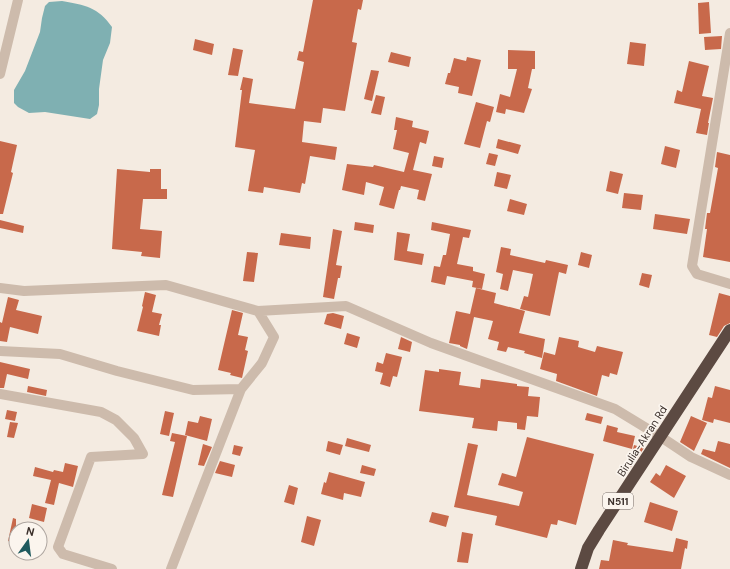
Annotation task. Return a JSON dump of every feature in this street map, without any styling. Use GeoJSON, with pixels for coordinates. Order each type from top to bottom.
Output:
{"type":"FeatureCollection","features":[{"type":"Feature","properties":{"kind":"highway","name":"Birulia-Akran Rd"},"geometry":{"type":"LineString","coordinates":[[581,569],[588,548],[599,530],[730,330]]}},
{"type":"Feature","properties":{"kind":"street"},"geometry":{"type":"LineString","coordinates":[[0,74],[18,0]]}},
{"type":"Feature","properties":{"kind":"street"},"geometry":{"type":"LineString","coordinates":[[730,33],[692,266],[697,274],[730,284]]}},
{"type":"Feature","properties":{"kind":"street"},"geometry":{"type":"LineString","coordinates":[[0,288],[24,291],[166,285],[258,311],[346,306],[431,343],[615,409],[691,457],[730,475]]}},
{"type":"Feature","properties":{"kind":"street"},"geometry":{"type":"LineString","coordinates":[[171,569],[241,389],[262,364],[274,338],[258,311]]}},
{"type":"Feature","properties":{"kind":"street"},"geometry":{"type":"LineString","coordinates":[[0,351],[60,354],[117,371],[193,390],[241,389]]}},
{"type":"Feature","properties":{"kind":"street"},"geometry":{"type":"LineString","coordinates":[[0,394],[100,412],[116,420],[134,438],[143,454],[91,457],[58,546],[63,554],[112,569]]}},
{"type":"Feature","properties":{"kind":"water"},"geometry":{"type":"Polygon","coordinates":[[[62,1],[78,4],[96,11],[107,20],[112,27],[110,43],[103,60],[97,114],[90,119],[45,112],[29,113],[14,103],[14,90],[25,71],[40,32],[45,6],[49,2],[62,1]]]}},
{"type":"Feature","properties":{"kind":"building"},"geometry":{"type":"Polygon","coordinates":[[[313,0],[363,0],[361,10],[358,9],[352,42],[357,43],[345,111],[323,108],[321,123],[304,121],[302,142],[337,147],[335,160],[310,156],[305,184],[302,183],[300,193],[264,187],[263,193],[248,191],[255,150],[235,147],[242,90],[240,90],[243,77],[253,79],[249,103],[295,109],[304,62],[297,60],[299,51],[303,52],[313,0]]]}},
{"type":"Feature","properties":{"kind":"building"},"geometry":{"type":"Polygon","coordinates":[[[709,2],[711,33],[699,34],[698,3],[709,2]]]}},
{"type":"Feature","properties":{"kind":"building"},"geometry":{"type":"Polygon","coordinates":[[[722,36],[721,49],[705,50],[704,37],[722,36]]]}},
{"type":"Feature","properties":{"kind":"building"},"geometry":{"type":"Polygon","coordinates":[[[195,39],[214,44],[212,55],[193,50],[195,39]]]}},
{"type":"Feature","properties":{"kind":"building"},"geometry":{"type":"Polygon","coordinates":[[[630,42],[646,44],[644,66],[627,64],[630,42]]]}},
{"type":"Feature","properties":{"kind":"building"},"geometry":{"type":"Polygon","coordinates":[[[233,48],[243,50],[238,76],[228,75],[233,48]]]}},
{"type":"Feature","properties":{"kind":"building"},"geometry":{"type":"Polygon","coordinates":[[[508,50],[535,51],[535,69],[532,69],[528,88],[532,89],[524,113],[506,109],[505,114],[496,112],[500,94],[510,97],[517,69],[508,69],[508,50]]]}},
{"type":"Feature","properties":{"kind":"building"},"geometry":{"type":"Polygon","coordinates":[[[391,52],[411,57],[409,67],[388,62],[391,52]]]}},
{"type":"Feature","properties":{"kind":"building"},"geometry":{"type":"Polygon","coordinates":[[[467,57],[481,60],[472,96],[458,93],[459,87],[445,84],[454,58],[466,61],[467,57]]]}},
{"type":"Feature","properties":{"kind":"building"},"geometry":{"type":"Polygon","coordinates":[[[689,61],[709,66],[702,96],[713,98],[707,135],[696,133],[701,109],[674,103],[677,90],[682,92],[689,61]]]}},
{"type":"Feature","properties":{"kind":"building"},"geometry":{"type":"Polygon","coordinates":[[[371,70],[379,71],[372,101],[364,99],[371,70]]]}},
{"type":"Feature","properties":{"kind":"building"},"geometry":{"type":"Polygon","coordinates":[[[376,95],[385,97],[381,115],[371,113],[376,95]]]}},
{"type":"Feature","properties":{"kind":"building"},"geometry":{"type":"Polygon","coordinates":[[[476,102],[494,107],[490,122],[487,121],[480,148],[464,144],[476,102]]]}},
{"type":"Feature","properties":{"kind":"building"},"geometry":{"type":"Polygon","coordinates":[[[396,117],[413,121],[412,127],[429,131],[426,144],[420,142],[413,170],[432,174],[425,201],[417,199],[419,190],[401,186],[394,209],[379,205],[384,187],[366,182],[364,195],[342,190],[347,164],[373,167],[374,165],[404,172],[409,153],[393,149],[397,130],[394,130],[396,117]]]}},
{"type":"Feature","properties":{"kind":"building"},"geometry":{"type":"Polygon","coordinates":[[[498,139],[521,145],[518,154],[496,148],[498,139]]]}},
{"type":"Feature","properties":{"kind":"building"},"geometry":{"type":"Polygon","coordinates":[[[0,141],[17,145],[11,172],[13,173],[3,214],[0,214],[0,141]]]}},
{"type":"Feature","properties":{"kind":"building"},"geometry":{"type":"Polygon","coordinates":[[[665,146],[680,150],[676,168],[661,164],[665,146]]]}},
{"type":"Feature","properties":{"kind":"building"},"geometry":{"type":"Polygon","coordinates":[[[717,152],[730,155],[730,262],[703,257],[707,229],[705,229],[707,213],[710,213],[718,168],[715,167],[717,152]]]}},
{"type":"Feature","properties":{"kind":"building"},"geometry":{"type":"Polygon","coordinates":[[[489,153],[498,155],[495,166],[486,164],[489,153]]]}},
{"type":"Feature","properties":{"kind":"building"},"geometry":{"type":"Polygon","coordinates":[[[434,156],[444,158],[442,168],[432,166],[434,156]]]}},
{"type":"Feature","properties":{"kind":"building"},"geometry":{"type":"Polygon","coordinates":[[[117,169],[150,172],[150,169],[161,169],[161,189],[167,189],[167,199],[143,199],[140,229],[162,231],[160,258],[141,256],[142,252],[112,249],[117,169]]]}},
{"type":"Feature","properties":{"kind":"building"},"geometry":{"type":"Polygon","coordinates":[[[610,171],[623,174],[618,194],[606,191],[610,171]]]}},
{"type":"Feature","properties":{"kind":"building"},"geometry":{"type":"Polygon","coordinates":[[[497,172],[511,175],[507,189],[494,186],[497,172]]]}},
{"type":"Feature","properties":{"kind":"building"},"geometry":{"type":"Polygon","coordinates":[[[624,193],[643,195],[641,210],[622,208],[624,193]]]}},
{"type":"Feature","properties":{"kind":"building"},"geometry":{"type":"Polygon","coordinates":[[[510,199],[527,204],[524,215],[507,211],[510,199]]]}},
{"type":"Feature","properties":{"kind":"building"},"geometry":{"type":"Polygon","coordinates":[[[655,214],[690,219],[687,234],[653,229],[655,214]]]}},
{"type":"Feature","properties":{"kind":"building"},"geometry":{"type":"Polygon","coordinates":[[[0,220],[24,226],[23,233],[0,228],[0,220]]]}},
{"type":"Feature","properties":{"kind":"building"},"geometry":{"type":"Polygon","coordinates":[[[355,222],[374,225],[373,233],[354,230],[355,222]]]}},
{"type":"Feature","properties":{"kind":"building"},"geometry":{"type":"Polygon","coordinates":[[[432,222],[471,230],[469,238],[463,237],[457,264],[473,267],[473,271],[485,274],[482,289],[472,287],[473,281],[447,276],[445,285],[431,282],[434,266],[440,267],[443,255],[446,255],[450,234],[431,230],[432,222]]]}},
{"type":"Feature","properties":{"kind":"building"},"geometry":{"type":"Polygon","coordinates":[[[333,229],[342,231],[336,265],[342,266],[334,299],[323,297],[333,229]]]}},
{"type":"Feature","properties":{"kind":"building"},"geometry":{"type":"Polygon","coordinates":[[[397,232],[410,234],[407,251],[424,254],[422,265],[394,260],[397,232]]]}},
{"type":"Feature","properties":{"kind":"building"},"geometry":{"type":"Polygon","coordinates":[[[281,233],[311,237],[310,249],[279,245],[281,233]]]}},
{"type":"Feature","properties":{"kind":"building"},"geometry":{"type":"Polygon","coordinates":[[[501,247],[511,249],[510,255],[545,263],[546,260],[568,265],[566,274],[559,272],[550,316],[520,309],[524,296],[528,297],[533,274],[513,270],[508,291],[500,289],[503,274],[496,272],[501,247]]]}},
{"type":"Feature","properties":{"kind":"building"},"geometry":{"type":"Polygon","coordinates":[[[247,252],[258,253],[254,282],[243,281],[247,252]]]}},
{"type":"Feature","properties":{"kind":"building"},"geometry":{"type":"Polygon","coordinates":[[[581,252],[592,255],[589,268],[578,265],[581,252]]]}},
{"type":"Feature","properties":{"kind":"building"},"geometry":{"type":"Polygon","coordinates":[[[642,273],[652,275],[649,288],[639,285],[642,273]]]}},
{"type":"Feature","properties":{"kind":"building"},"geometry":{"type":"Polygon","coordinates":[[[476,288],[496,293],[494,303],[525,311],[519,333],[545,339],[542,358],[524,353],[525,351],[508,347],[506,352],[497,350],[499,342],[488,339],[493,321],[474,317],[467,349],[460,345],[449,343],[456,311],[470,314],[476,288]]]}},
{"type":"Feature","properties":{"kind":"building"},"geometry":{"type":"Polygon","coordinates":[[[145,292],[156,295],[152,312],[162,314],[159,325],[161,325],[159,336],[137,331],[145,292]]]}},
{"type":"Feature","properties":{"kind":"building"},"geometry":{"type":"Polygon","coordinates":[[[719,293],[730,296],[730,323],[724,326],[717,337],[709,335],[719,293]]]}},
{"type":"Feature","properties":{"kind":"building"},"geometry":{"type":"Polygon","coordinates":[[[8,297],[19,300],[16,310],[42,316],[38,334],[10,327],[7,342],[0,341],[0,322],[2,323],[8,297]]]}},
{"type":"Feature","properties":{"kind":"building"},"geometry":{"type":"Polygon","coordinates":[[[232,310],[243,313],[238,335],[248,337],[245,350],[248,351],[242,378],[230,375],[231,373],[218,370],[232,310]]]}},
{"type":"Feature","properties":{"kind":"building"},"geometry":{"type":"Polygon","coordinates":[[[333,313],[344,316],[341,329],[324,324],[327,314],[333,313]]]}},
{"type":"Feature","properties":{"kind":"building"},"geometry":{"type":"Polygon","coordinates":[[[347,333],[360,337],[357,348],[344,344],[347,333]]]}},
{"type":"Feature","properties":{"kind":"building"},"geometry":{"type":"Polygon","coordinates":[[[401,337],[412,342],[410,352],[398,349],[401,337]]]}},
{"type":"Feature","properties":{"kind":"building"},"geometry":{"type":"Polygon","coordinates":[[[559,337],[579,341],[578,347],[595,352],[597,346],[623,352],[617,375],[610,373],[609,377],[602,375],[597,396],[556,381],[557,374],[540,369],[544,352],[555,355],[559,337]]]}},
{"type":"Feature","properties":{"kind":"building"},"geometry":{"type":"Polygon","coordinates":[[[386,353],[402,357],[397,377],[393,376],[390,387],[380,384],[383,373],[375,371],[377,362],[383,364],[386,353]]]}},
{"type":"Feature","properties":{"kind":"building"},"geometry":{"type":"Polygon","coordinates":[[[0,362],[30,369],[28,379],[7,374],[4,388],[0,388],[0,362]]]}},
{"type":"Feature","properties":{"kind":"building"},"geometry":{"type":"Polygon","coordinates":[[[439,369],[461,372],[459,385],[480,388],[481,379],[529,387],[528,396],[540,397],[538,417],[527,416],[525,430],[517,429],[517,423],[498,421],[497,431],[472,428],[474,418],[419,411],[425,370],[439,372],[439,369]]]}},
{"type":"Feature","properties":{"kind":"building"},"geometry":{"type":"Polygon","coordinates":[[[28,386],[47,390],[46,396],[27,392],[28,386]]]}},
{"type":"Feature","properties":{"kind":"building"},"geometry":{"type":"Polygon","coordinates":[[[715,386],[730,390],[730,423],[714,419],[713,423],[702,420],[708,397],[712,398],[715,386]]]}},
{"type":"Feature","properties":{"kind":"building"},"geometry":{"type":"Polygon","coordinates":[[[7,410],[17,412],[15,421],[5,419],[7,410]]]}},
{"type":"Feature","properties":{"kind":"building"},"geometry":{"type":"Polygon","coordinates":[[[165,411],[174,413],[169,436],[160,434],[165,411]]]}},
{"type":"Feature","properties":{"kind":"building"},"geometry":{"type":"Polygon","coordinates":[[[587,413],[603,417],[601,424],[585,420],[587,413]]]}},
{"type":"Feature","properties":{"kind":"building"},"geometry":{"type":"Polygon","coordinates":[[[200,416],[212,419],[207,441],[185,435],[188,421],[198,423],[200,416]]]}},
{"type":"Feature","properties":{"kind":"building"},"geometry":{"type":"Polygon","coordinates":[[[691,416],[707,423],[694,451],[680,442],[691,416]]]}},
{"type":"Feature","properties":{"kind":"building"},"geometry":{"type":"Polygon","coordinates":[[[10,422],[18,423],[14,438],[7,437],[10,422]]]}},
{"type":"Feature","properties":{"kind":"building"},"geometry":{"type":"Polygon","coordinates":[[[607,425],[618,428],[617,432],[635,436],[632,449],[603,441],[607,425]]]}},
{"type":"Feature","properties":{"kind":"building"},"geometry":{"type":"Polygon","coordinates":[[[172,433],[187,436],[173,497],[162,495],[175,442],[170,441],[172,433]]]}},
{"type":"Feature","properties":{"kind":"building"},"geometry":{"type":"Polygon","coordinates":[[[527,437],[594,454],[576,525],[558,520],[557,525],[551,524],[547,538],[495,525],[497,516],[454,507],[468,443],[478,445],[467,495],[519,506],[523,492],[498,485],[502,473],[516,477],[527,437]]]}},
{"type":"Feature","properties":{"kind":"building"},"geometry":{"type":"Polygon","coordinates":[[[347,438],[371,445],[369,452],[345,446],[347,438]]]}},
{"type":"Feature","properties":{"kind":"building"},"geometry":{"type":"Polygon","coordinates":[[[328,441],[343,445],[340,455],[326,451],[328,441]]]}},
{"type":"Feature","properties":{"kind":"building"},"geometry":{"type":"Polygon","coordinates":[[[718,441],[730,444],[730,468],[701,454],[703,449],[715,452],[718,441]]]}},
{"type":"Feature","properties":{"kind":"building"},"geometry":{"type":"Polygon","coordinates":[[[203,444],[212,447],[204,466],[198,465],[203,444]]]}},
{"type":"Feature","properties":{"kind":"building"},"geometry":{"type":"Polygon","coordinates":[[[234,445],[243,447],[240,456],[232,454],[234,445]]]}},
{"type":"Feature","properties":{"kind":"building"},"geometry":{"type":"Polygon","coordinates":[[[634,445],[644,448],[627,473],[634,445]]]}},
{"type":"Feature","properties":{"kind":"building"},"geometry":{"type":"Polygon","coordinates":[[[220,461],[235,465],[232,477],[215,473],[220,461]]]}},
{"type":"Feature","properties":{"kind":"building"},"geometry":{"type":"Polygon","coordinates":[[[65,463],[78,466],[73,487],[59,483],[54,505],[45,503],[51,480],[33,476],[35,467],[53,472],[54,470],[63,472],[65,463]]]}},
{"type":"Feature","properties":{"kind":"building"},"geometry":{"type":"Polygon","coordinates":[[[362,465],[376,469],[374,476],[360,473],[362,465]]]}},
{"type":"Feature","properties":{"kind":"building"},"geometry":{"type":"Polygon","coordinates":[[[666,465],[686,476],[674,498],[650,482],[656,473],[660,476],[666,465]]]}},
{"type":"Feature","properties":{"kind":"building"},"geometry":{"type":"Polygon","coordinates":[[[329,472],[365,482],[361,497],[344,493],[343,500],[321,494],[324,482],[326,483],[329,472]]]}},
{"type":"Feature","properties":{"kind":"building"},"geometry":{"type":"Polygon","coordinates":[[[289,485],[298,488],[294,505],[284,502],[289,485]]]}},
{"type":"Feature","properties":{"kind":"building"},"geometry":{"type":"Polygon","coordinates":[[[650,502],[678,511],[672,531],[644,522],[650,502]]]}},
{"type":"Feature","properties":{"kind":"building"},"geometry":{"type":"Polygon","coordinates":[[[32,504],[47,508],[44,521],[29,518],[32,504]]]}},
{"type":"Feature","properties":{"kind":"building"},"geometry":{"type":"Polygon","coordinates":[[[432,512],[449,516],[446,527],[429,522],[432,512]]]}},
{"type":"Feature","properties":{"kind":"building"},"geometry":{"type":"Polygon","coordinates":[[[307,516],[321,520],[314,546],[301,542],[307,516]]]}},
{"type":"Feature","properties":{"kind":"building"},"geometry":{"type":"Polygon","coordinates":[[[462,532],[473,534],[468,563],[457,562],[462,532]]]}},
{"type":"Feature","properties":{"kind":"building"},"geometry":{"type":"Polygon","coordinates":[[[676,538],[688,541],[687,549],[685,548],[681,569],[599,569],[601,560],[609,561],[613,540],[628,543],[627,545],[673,552],[676,538]]]}}]}
